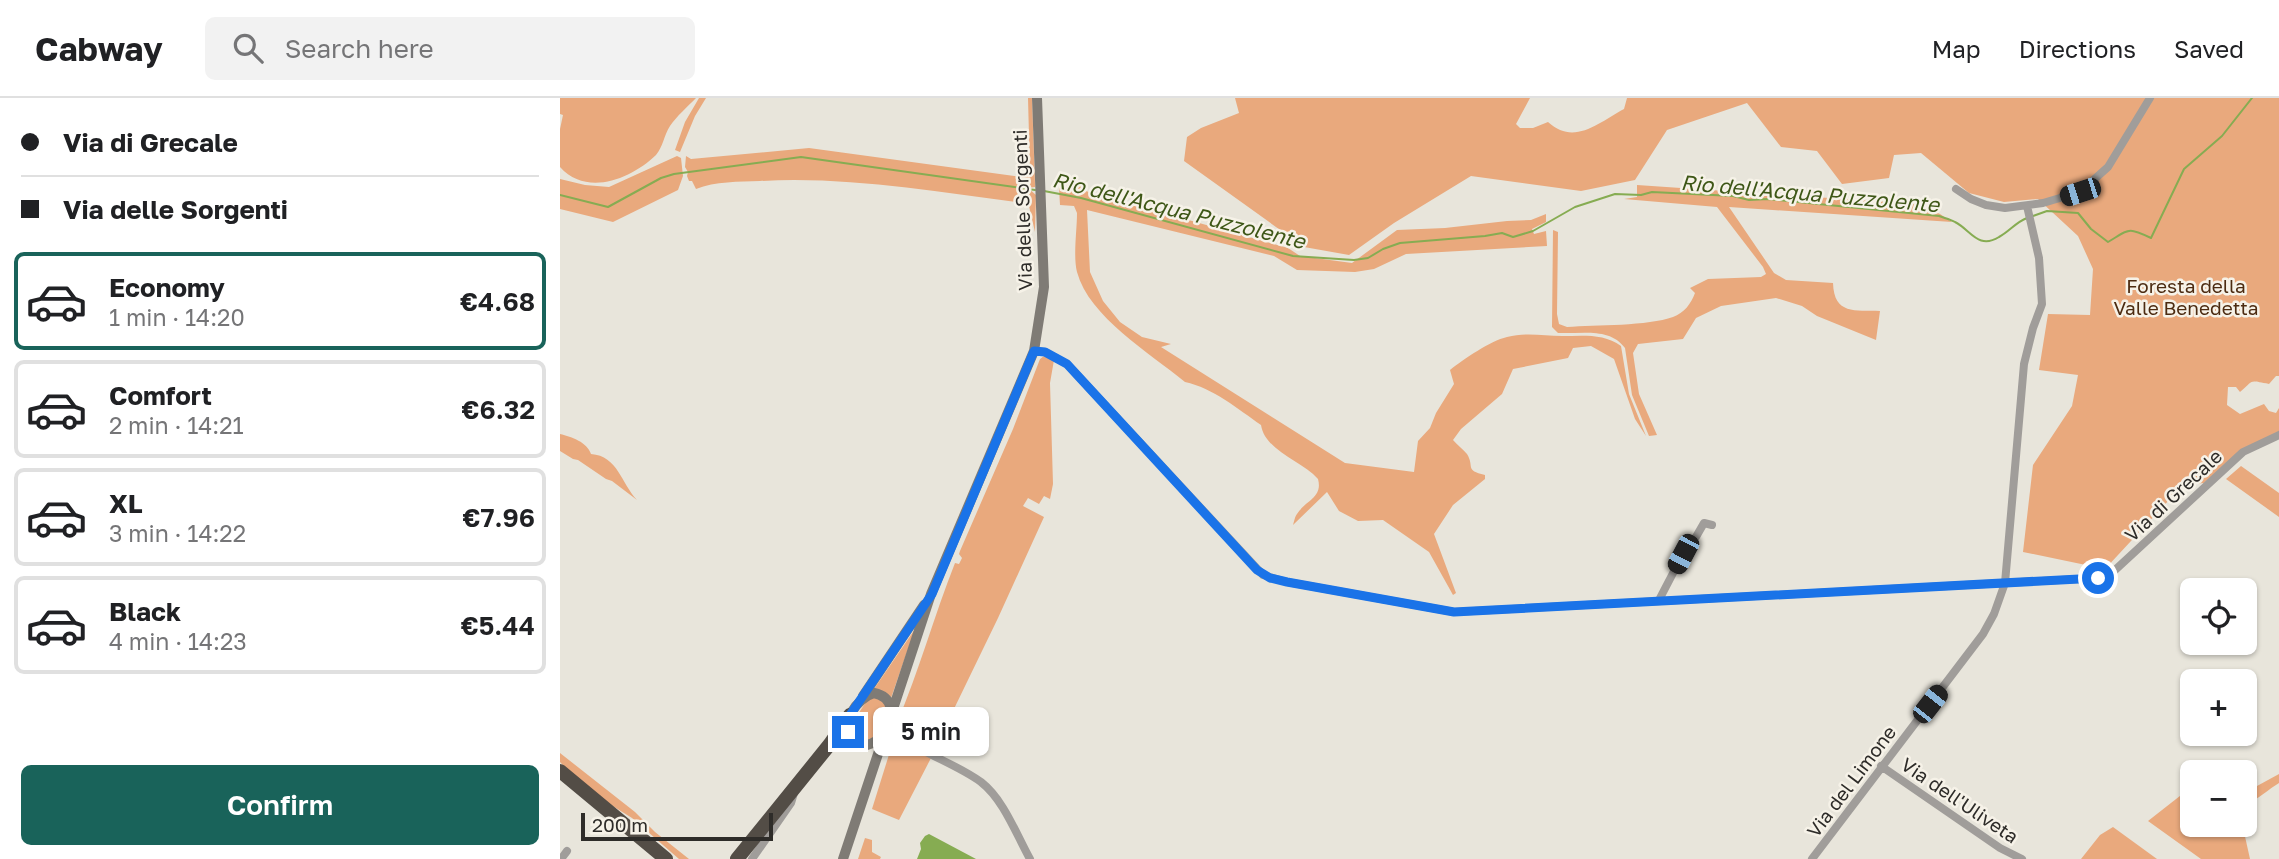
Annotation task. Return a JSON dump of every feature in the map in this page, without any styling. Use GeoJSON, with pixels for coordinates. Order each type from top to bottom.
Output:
{"type":"FeatureCollection","features":[{"type":"Feature","properties":{"kind":"highway"},"geometry":{"type":"LineString","coordinates":[[737,859],[794,790],[850,715]]}},
{"type":"Feature","properties":{"kind":"highway"},"geometry":{"type":"LineString","coordinates":[[830,744],[856,742]]}},
{"type":"Feature","properties":{"kind":"highway"},"geometry":{"type":"LineString","coordinates":[[560,771],[666,859]]}},
{"type":"Feature","properties":{"kind":"highway"},"geometry":{"type":"LineString","coordinates":[[560,780],[655,859]]}},
{"type":"Feature","properties":{"kind":"main road","name":"Via delle Sorgenti"},"geometry":{"type":"LineString","coordinates":[[843,859],[932,594],[1034,351],[1044,287],[1037,98]]}},
{"type":"Feature","properties":{"kind":"main road","name":"Via delle Sorgenti"},"geometry":{"type":"LineString","coordinates":[[850,715],[932,594]]}},
{"type":"Feature","properties":{"kind":"main road"},"geometry":{"type":"LineString","coordinates":[[856,742],[863,745],[874,743],[889,722],[888,700],[881,695],[870,694],[860,700]]}},
{"type":"Feature","properties":{"kind":"main road"},"geometry":{"type":"LineString","coordinates":[[850,715],[847,727],[866,752],[872,771]]}},
{"type":"Feature","properties":{"kind":"street"},"geometry":{"type":"LineString","coordinates":[[1956,189],[1986,205],[2005,208],[2027,206],[2080,192],[2108,167],[2150,98]]}},
{"type":"Feature","properties":{"kind":"street","name":"Via del Limone"},"geometry":{"type":"LineString","coordinates":[[1812,859],[1983,634],[1997,607],[2005,583],[2024,364],[2032,328],[2042,304],[2039,258],[2027,206]]}},
{"type":"Feature","properties":{"kind":"street","name":"Via di Grecale"},"geometry":{"type":"LineString","coordinates":[[1034,351],[1045,352],[1067,364],[1257,570],[1270,578],[1442,611],[2098,578],[2114,571],[2243,452],[2279,435]]}},
{"type":"Feature","properties":{"kind":"street"},"geometry":{"type":"LineString","coordinates":[[1659,600],[1683,554],[1689,549],[1704,523],[1712,525]]}},
{"type":"Feature","properties":{"kind":"street"},"geometry":{"type":"LineString","coordinates":[[889,722],[901,737],[951,763],[984,785],[999,802],[1030,859]]}},
{"type":"Feature","properties":{"kind":"street"},"geometry":{"type":"LineString","coordinates":[[881,744],[890,738],[901,737]]}},
{"type":"Feature","properties":{"kind":"street","name":"Via dell'Uliveta"},"geometry":{"type":"LineString","coordinates":[[1881,766],[2000,848],[2022,859]]}},
{"type":"Feature","properties":{"kind":"street"},"geometry":{"type":"LineString","coordinates":[[752,859],[791,803],[794,790]]}},
{"type":"Feature","properties":{"kind":"street"},"geometry":{"type":"LineString","coordinates":[[561,859],[567,851]]}},
{"type":"Feature","properties":{"kind":"green space"},"geometry":{"type":"Polygon","coordinates":[[[560,98],[696,98],[673,122],[658,152],[646,164],[622,177],[596,183],[571,176],[560,167],[560,129],[563,115],[560,114],[560,98]]]}},
{"type":"Feature","properties":{"kind":"green space"},"geometry":{"type":"Polygon","coordinates":[[[699,98],[706,98],[695,116],[680,152],[675,150],[685,122],[699,98]]]}},
{"type":"Feature","properties":{"kind":"green space"},"geometry":{"type":"Polygon","coordinates":[[[1028,98],[1032,98],[1035,187],[1028,188],[1036,195],[1035,232],[1029,206],[1023,203],[892,186],[826,181],[727,182],[696,189],[692,181],[689,181],[685,167],[686,156],[691,159],[809,148],[1022,177],[1030,174],[1028,98]]]}},
{"type":"Feature","properties":{"kind":"green space","name":"Foresta della Valle Benedetta"},"geometry":{"type":"Polygon","coordinates":[[[1235,98],[1530,98],[1516,124],[1520,128],[1533,128],[1548,122],[1558,129],[1577,132],[1595,126],[1624,109],[1627,98],[2279,98],[2279,376],[2269,384],[2252,382],[2240,392],[2236,387],[2228,387],[2227,405],[2240,414],[2264,404],[2269,411],[2276,413],[2279,408],[2279,432],[2243,449],[2204,483],[2183,485],[2105,569],[2023,552],[2033,465],[2072,406],[2078,375],[2039,370],[2048,314],[2090,315],[2093,269],[2078,236],[2038,199],[2004,202],[1969,193],[1921,153],[1894,155],[1889,178],[1842,184],[1817,151],[1781,147],[1747,103],[1667,130],[1635,180],[1581,191],[1471,176],[1394,223],[1349,255],[1304,247],[1184,161],[1187,137],[1201,128],[1239,113],[1235,98]]]}},
{"type":"Feature","properties":{"kind":"green space"},"geometry":{"type":"Polygon","coordinates":[[[677,156],[681,158],[683,176],[678,190],[613,222],[560,209],[560,179],[609,187],[677,156]]]}},
{"type":"Feature","properties":{"kind":"green space"},"geometry":{"type":"Polygon","coordinates":[[[1637,185],[1917,204],[1952,222],[1729,207],[1774,273],[1786,280],[1833,283],[1837,301],[1842,306],[1854,310],[1880,311],[1876,340],[1817,316],[1802,306],[1776,298],[1721,306],[1696,318],[1683,339],[1638,344],[1633,353],[1639,394],[1657,435],[1649,436],[1632,395],[1625,348],[1619,341],[1603,334],[1558,333],[1552,327],[1553,230],[1558,232],[1557,314],[1559,324],[1567,327],[1662,320],[1684,311],[1695,293],[1690,288],[1708,279],[1761,277],[1766,274],[1717,207],[1624,199],[1637,197],[1637,185]]]}},
{"type":"Feature","properties":{"kind":"green space"},"geometry":{"type":"Polygon","coordinates":[[[1082,186],[1082,190],[1288,248],[1300,256],[1352,263],[1397,230],[1531,220],[1546,214],[1546,222],[1532,229],[1534,234],[1546,231],[1547,246],[1406,254],[1374,269],[1355,272],[1297,270],[1274,256],[1087,210],[1090,272],[1103,301],[1120,322],[1142,337],[1171,344],[1161,347],[1345,463],[1414,472],[1418,441],[1430,428],[1454,384],[1450,370],[1493,342],[1521,335],[1593,336],[1621,346],[1629,394],[1646,436],[1635,419],[1614,359],[1591,346],[1573,348],[1568,358],[1513,369],[1502,394],[1461,429],[1453,440],[1467,454],[1472,470],[1485,475],[1485,479],[1453,505],[1434,534],[1456,593],[1453,595],[1429,552],[1383,520],[1358,521],[1339,511],[1327,492],[1293,525],[1296,515],[1316,495],[1318,479],[1269,442],[1261,425],[1215,394],[1185,382],[1122,333],[1094,304],[1084,288],[1076,266],[1077,213],[1074,206],[1060,205],[1059,188],[1082,186]]]}},
{"type":"Feature","properties":{"kind":"green space"},"geometry":{"type":"Polygon","coordinates":[[[1044,356],[1054,360],[1050,383],[1053,484],[1050,499],[1044,496],[1039,504],[1028,498],[1023,506],[1044,517],[936,746],[898,728],[897,723],[955,563],[959,564],[962,558],[960,551],[1040,359],[1044,356]]]}},
{"type":"Feature","properties":{"kind":"green space"},"geometry":{"type":"Polygon","coordinates":[[[560,434],[579,441],[591,454],[600,456],[613,465],[637,500],[612,481],[560,451],[560,434]]]}},
{"type":"Feature","properties":{"kind":"green space"},"geometry":{"type":"Polygon","coordinates":[[[2241,466],[2279,493],[2279,517],[2226,479],[2241,466]]]}},
{"type":"Feature","properties":{"kind":"green space"},"geometry":{"type":"Polygon","coordinates":[[[915,629],[891,698],[874,689],[915,629]]]}},
{"type":"Feature","properties":{"kind":"green space"},"geometry":{"type":"Polygon","coordinates":[[[872,698],[884,701],[886,714],[881,729],[867,742],[853,734],[852,723],[866,702],[872,698]]]}},
{"type":"Feature","properties":{"kind":"green space"},"geometry":{"type":"Polygon","coordinates":[[[899,743],[931,758],[899,820],[872,809],[892,745],[899,743]]]}},
{"type":"Feature","properties":{"kind":"green space"},"geometry":{"type":"Polygon","coordinates":[[[560,753],[689,859],[679,859],[632,818],[603,800],[573,776],[560,762],[560,753]]]}},
{"type":"Feature","properties":{"kind":"green space"},"geometry":{"type":"Polygon","coordinates":[[[2279,774],[2279,783],[2257,798],[2257,786],[2279,774]]]}},
{"type":"Feature","properties":{"kind":"green space"},"geometry":{"type":"Polygon","coordinates":[[[2180,796],[2180,837],[2245,837],[2250,859],[2201,859],[2148,821],[2180,796]]]}},
{"type":"Feature","properties":{"kind":"green space"},"geometry":{"type":"Polygon","coordinates":[[[2113,827],[2157,859],[2081,859],[2100,835],[2113,827]]]}},
{"type":"Feature","properties":{"kind":"green space"},"geometry":{"type":"Polygon","coordinates":[[[865,838],[872,840],[872,852],[881,857],[880,859],[858,859],[865,838]]]}},
{"type":"Feature","properties":{"kind":"shaded area"},"geometry":{"type":"Polygon","coordinates":[[[929,834],[976,859],[917,859],[920,843],[929,834]]]}},
{"type":"Feature","properties":{"kind":"waterway"},"geometry":{"type":"LineString","coordinates":[[2033,216],[2047,211],[2078,213],[2091,229],[2108,242],[2129,231],[2151,238],[2184,169],[2222,136],[2252,98]]}},
{"type":"Feature","properties":{"kind":"waterway","name":"Rio dell'Acqua Puzzolente"},"geometry":{"type":"LineString","coordinates":[[560,195],[608,207],[661,178],[674,174],[801,157],[1035,190]]}},
{"type":"Feature","properties":{"kind":"waterway","name":"Rio dell'Acqua Puzzolente"},"geometry":{"type":"LineString","coordinates":[[1044,191],[1081,198],[1293,256],[1354,260],[1368,258],[1400,243],[1502,233],[1513,237],[1533,231],[1575,207],[1615,194],[1641,195],[1652,192],[1733,196],[1749,200],[1768,199],[1939,216],[1961,225],[1975,237],[1986,241],[1999,237],[2027,218]]}},
{"type":"Feature","properties":{"kind":"route"},"geometry":{"type":"LineString","coordinates":[[848,732],[850,715],[932,594],[1034,351],[1045,352],[1067,364],[1257,570],[1270,578],[1287,582],[1454,612],[2098,578]]}}]}
